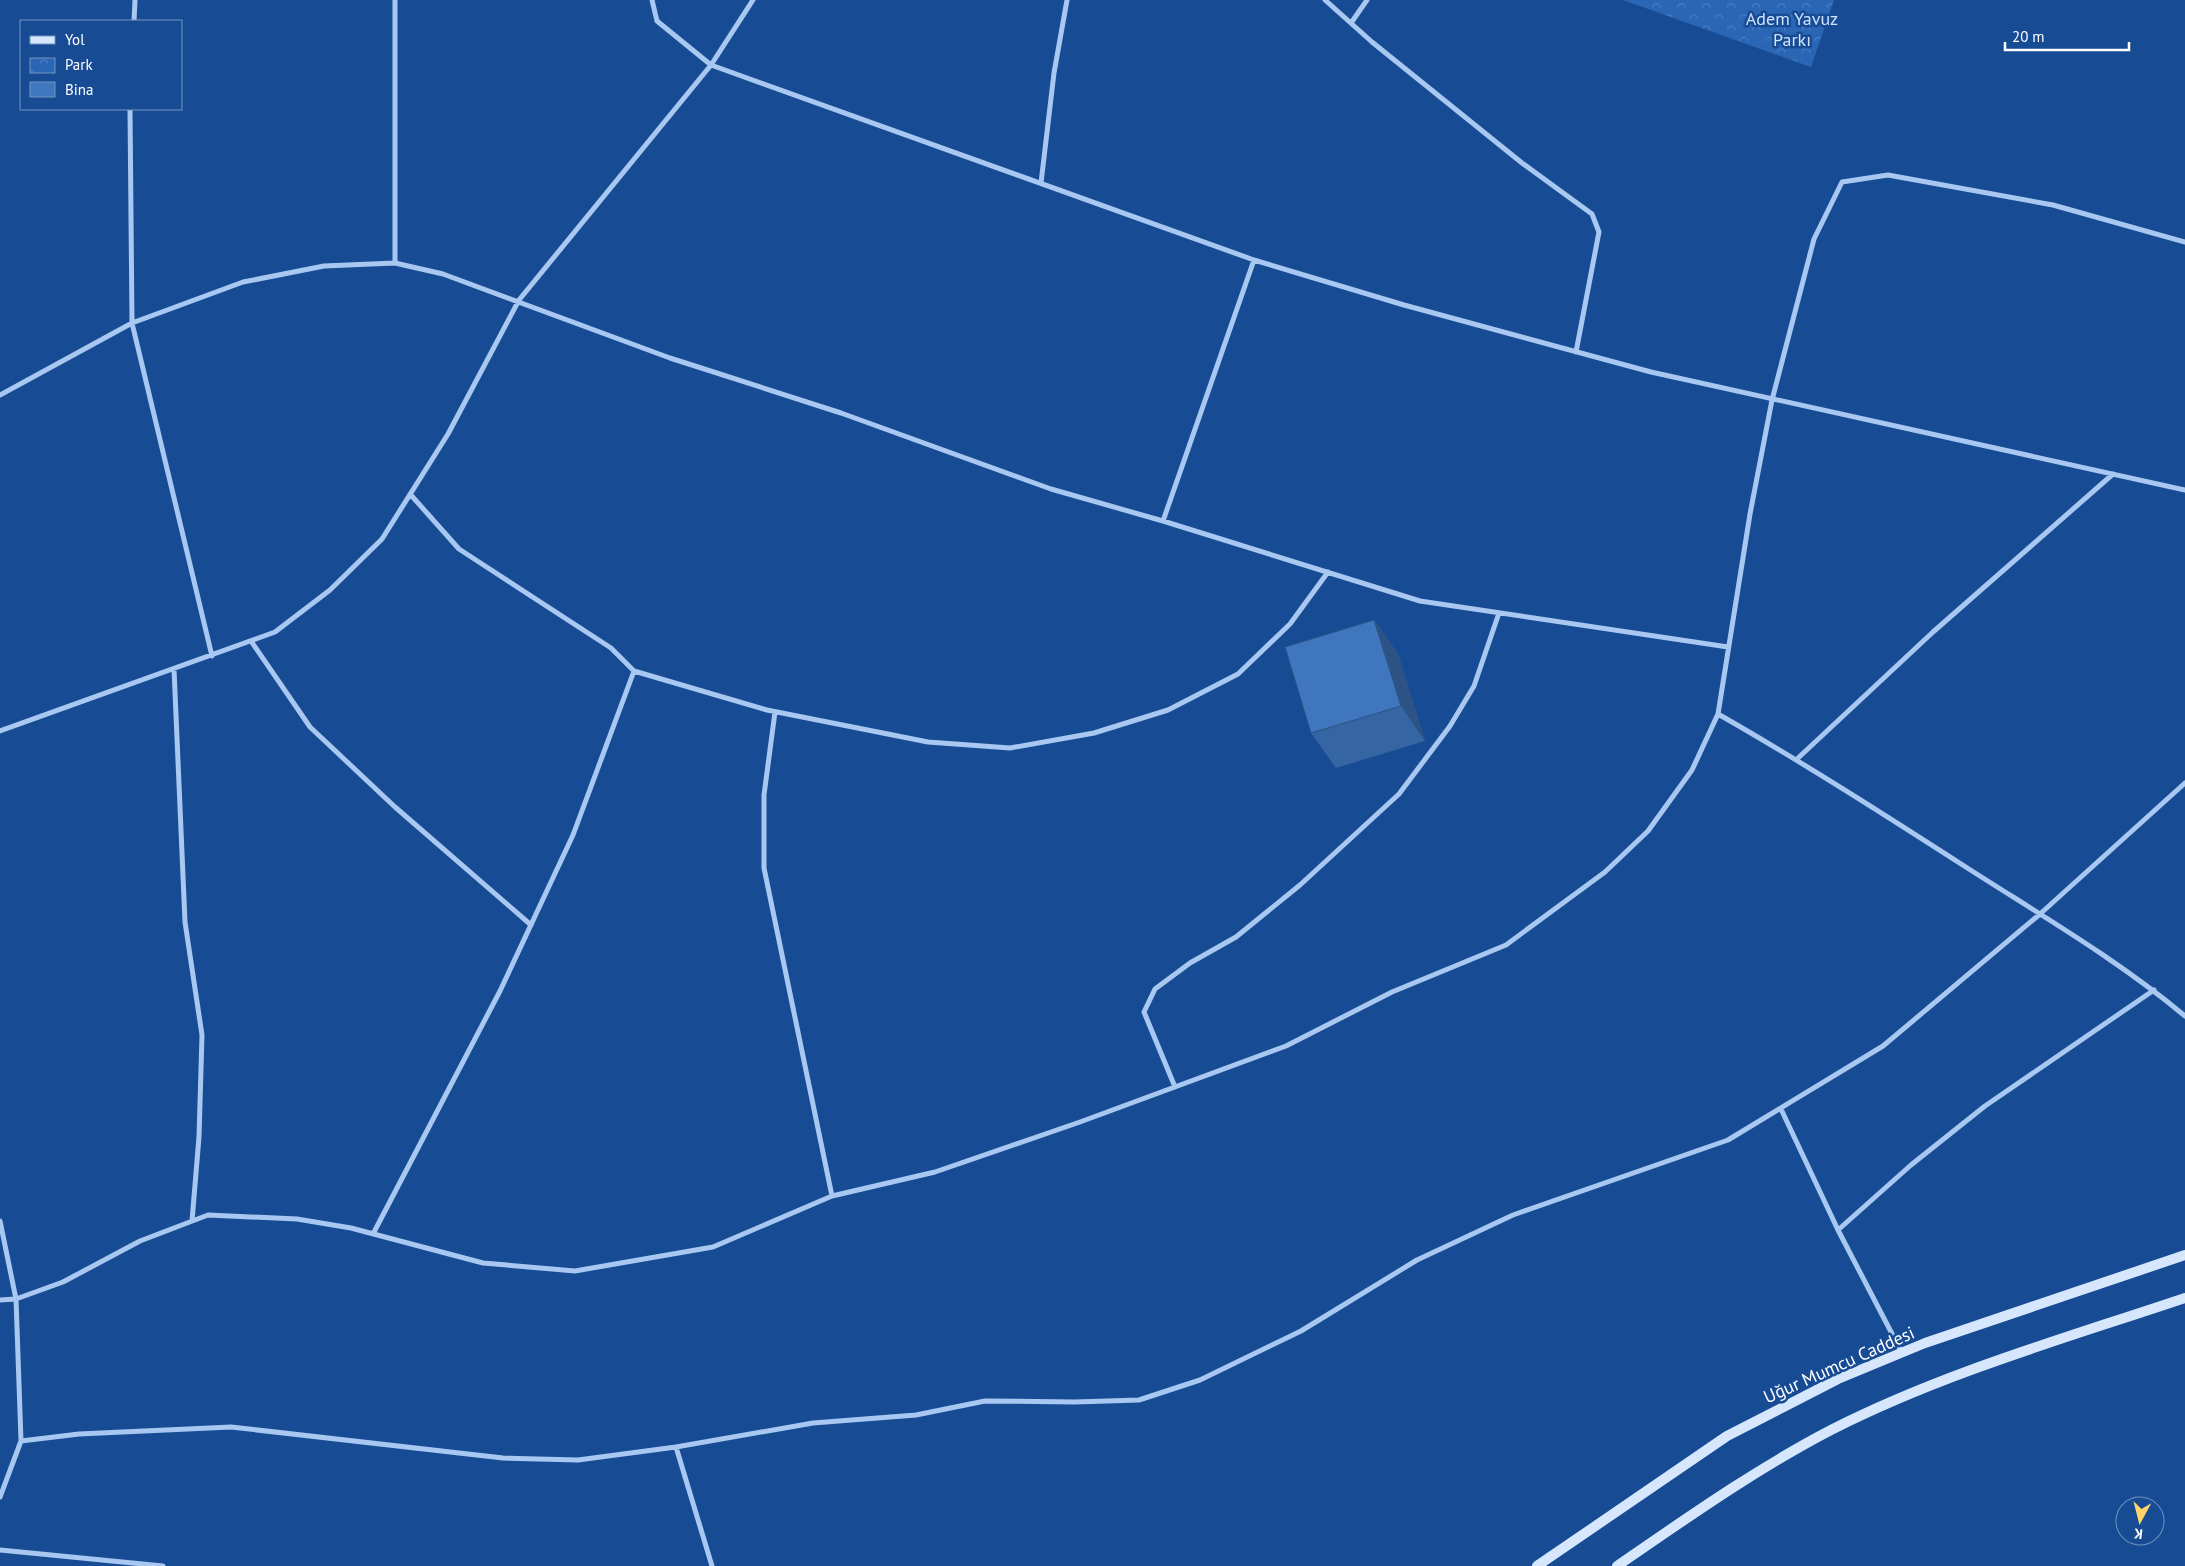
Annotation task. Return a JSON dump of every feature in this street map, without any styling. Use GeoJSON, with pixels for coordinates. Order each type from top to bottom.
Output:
{"type":"FeatureCollection","features":[{"type":"Feature","properties":{"kind":"main road","name":"Uğur Mumcu Caddesi"},"geometry":{"type":"LineString","coordinates":[[1537,1566],[1727,1436],[1838,1379],[1902,1353],[2185,1255]]}},
{"type":"Feature","properties":{"kind":"main road"},"geometry":{"type":"LineString","coordinates":[[1617,1566],[1776,1459],[1833,1429],[1961,1374],[2185,1298]]}},
{"type":"Feature","properties":{"kind":"street"},"geometry":{"type":"LineString","coordinates":[[134,20],[135,0]]}},
{"type":"Feature","properties":{"kind":"street"},"geometry":{"type":"LineString","coordinates":[[395,0],[395,263]]}},
{"type":"Feature","properties":{"kind":"street"},"geometry":{"type":"LineString","coordinates":[[652,0],[657,21],[711,65],[1254,260],[1651,372],[2185,490]]}},
{"type":"Feature","properties":{"kind":"street"},"geometry":{"type":"LineString","coordinates":[[0,731],[275,632],[330,590],[382,539],[448,434],[519,300],[711,65],[753,0]]}},
{"type":"Feature","properties":{"kind":"street"},"geometry":{"type":"LineString","coordinates":[[1041,183],[1054,73],[1067,0]]}},
{"type":"Feature","properties":{"kind":"street"},"geometry":{"type":"LineString","coordinates":[[1325,0],[1522,162],[1592,214],[1599,232],[1576,352]]}},
{"type":"Feature","properties":{"kind":"street"},"geometry":{"type":"LineString","coordinates":[[1351,23],[1367,0]]}},
{"type":"Feature","properties":{"kind":"street"},"geometry":{"type":"LineString","coordinates":[[130,110],[132,323],[212,656]]}},
{"type":"Feature","properties":{"kind":"street"},"geometry":{"type":"LineString","coordinates":[[0,1300],[16,1299],[63,1282],[140,1241],[208,1215],[297,1219],[351,1228],[482,1263],[575,1272],[713,1247],[832,1196],[935,1172],[1286,1046],[1392,992],[1506,944],[1604,872],[1648,831],[1692,770],[1718,714],[1728,647],[1772,400],[1814,238],[1842,182],[1888,175],[2053,205],[2185,242]]}},
{"type":"Feature","properties":{"kind":"street"},"geometry":{"type":"LineString","coordinates":[[1164,521],[1254,260]]}},
{"type":"Feature","properties":{"kind":"street"},"geometry":{"type":"LineString","coordinates":[[0,394],[132,323],[242,282],[324,266],[395,263],[444,274],[519,300],[670,358],[841,413],[1051,489],[1164,521],[1420,601],[1728,647]]}},
{"type":"Feature","properties":{"kind":"street"},"geometry":{"type":"LineString","coordinates":[[1797,759],[1933,632],[2113,474]]}},
{"type":"Feature","properties":{"kind":"street"},"geometry":{"type":"LineString","coordinates":[[410,494],[459,549],[611,648],[634,671],[775,712],[928,742],[1010,748],[1094,733],[1168,710],[1238,674],[1290,624],[1328,572]]}},
{"type":"Feature","properties":{"kind":"street"},"geometry":{"type":"LineString","coordinates":[[1175,1087],[1144,1012],[1155,990],[1190,963],[1236,937],[1300,885],[1399,794],[1450,726],[1474,686],[1499,613]]}},
{"type":"Feature","properties":{"kind":"street"},"geometry":{"type":"LineString","coordinates":[[251,641],[310,727],[395,807],[531,925]]}},
{"type":"Feature","properties":{"kind":"street"},"geometry":{"type":"LineString","coordinates":[[174,669],[186,922],[202,1035],[199,1137],[192,1221]]}},
{"type":"Feature","properties":{"kind":"street"},"geometry":{"type":"LineString","coordinates":[[373,1234],[500,991],[573,835],[634,671]]}},
{"type":"Feature","properties":{"kind":"street"},"geometry":{"type":"LineString","coordinates":[[775,712],[764,795],[764,868],[832,1196]]}},
{"type":"Feature","properties":{"kind":"street"},"geometry":{"type":"LineString","coordinates":[[1718,714],[1797,759],[2040,914],[2154,990],[2185,1016]]}},
{"type":"Feature","properties":{"kind":"street"},"geometry":{"type":"LineString","coordinates":[[21,1441],[79,1434],[231,1427],[503,1458],[578,1460],[676,1447],[813,1423],[916,1415],[985,1402],[1139,1400],[1200,1380],[1301,1331],[1417,1260],[1513,1215],[1728,1140],[1883,1046],[2007,939],[2040,914],[2185,782]]}},
{"type":"Feature","properties":{"kind":"street"},"geometry":{"type":"LineString","coordinates":[[1838,1230],[1985,1106],[2154,990]]}},
{"type":"Feature","properties":{"kind":"street"},"geometry":{"type":"LineString","coordinates":[[1780,1109],[1838,1230],[1902,1353]]}},
{"type":"Feature","properties":{"kind":"street"},"geometry":{"type":"LineString","coordinates":[[0,1221],[16,1299],[21,1441],[0,1498]]}},
{"type":"Feature","properties":{"kind":"street"},"geometry":{"type":"LineString","coordinates":[[676,1447],[712,1566]]}},
{"type":"Feature","properties":{"kind":"street"},"geometry":{"type":"LineString","coordinates":[[0,1550],[163,1566]]}},
{"type":"Feature","properties":{"kind":"green space","name":"Adem Yavuz Parkı"},"geometry":{"type":"Polygon","coordinates":[[[1623,0],[1834,0],[1811,67],[1623,0]]]}},
{"type":"Feature","properties":{"kind":"building"},"geometry":{"type":"Polygon","coordinates":[[[1374,620],[1401,706],[1311,733],[1285,647],[1374,620]]]}}]}
